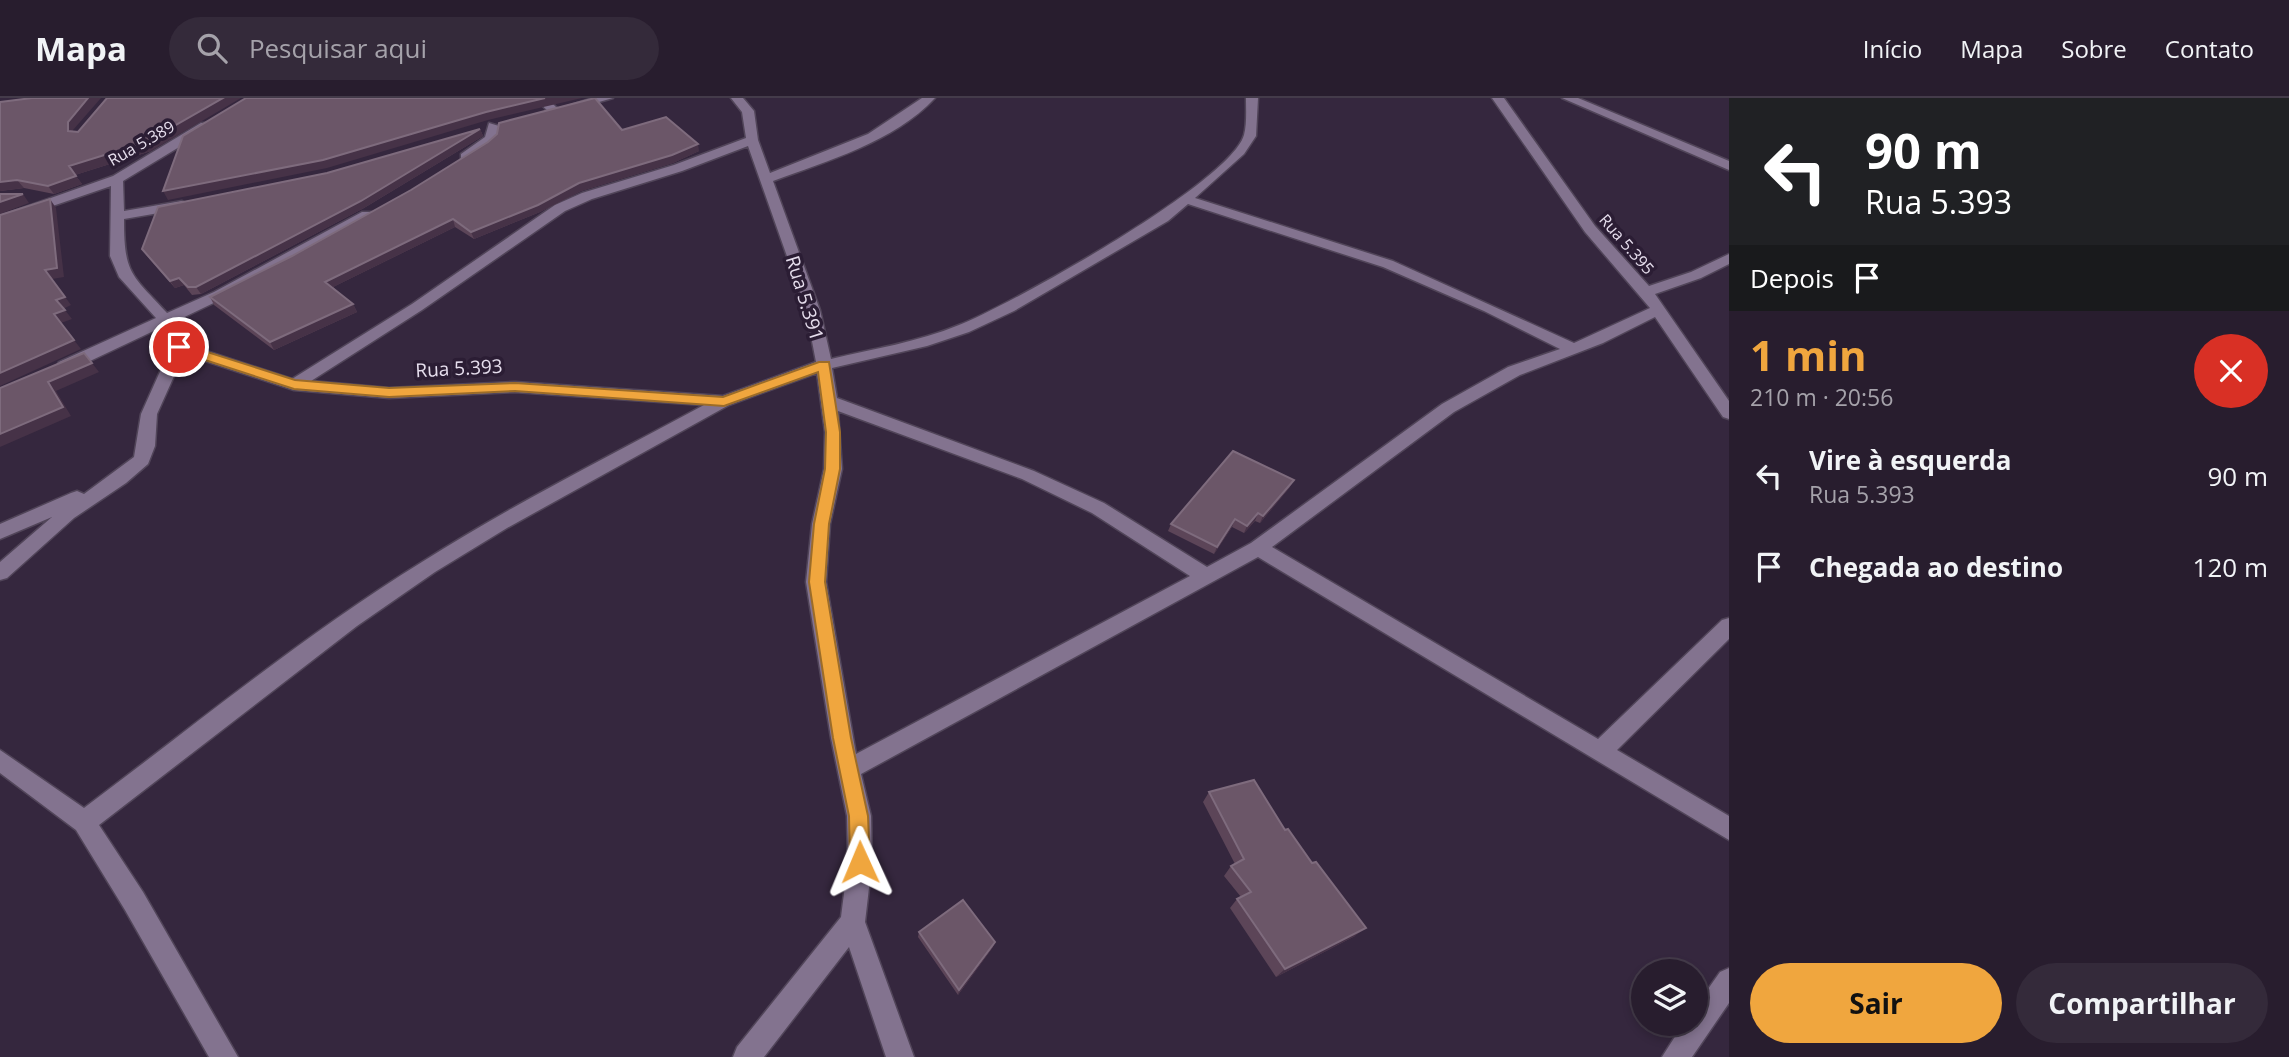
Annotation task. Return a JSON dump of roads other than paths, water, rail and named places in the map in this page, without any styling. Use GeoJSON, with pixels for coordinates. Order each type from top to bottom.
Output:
{"type":"FeatureCollection","features":[{"type":"Feature","properties":{"kind":"street"},"geometry":{"type":"LineString","coordinates":[[540,98],[554,111]]}},
{"type":"Feature","properties":{"kind":"street"},"geometry":{"type":"LineString","coordinates":[[536,115],[607,98]]}},
{"type":"Feature","properties":{"kind":"street","name":"Rua 5.391"},"geometry":{"type":"LineString","coordinates":[[737,98],[748,111],[752,140],[813,310],[824,365],[833,432],[832,469],[821,524],[817,582],[859,827],[860,862],[853,922]]}},
{"type":"Feature","properties":{"kind":"street"},"geometry":{"type":"LineString","coordinates":[[767,179],[866,142],[905,118],[929,98]]}},
{"type":"Feature","properties":{"kind":"street","name":"Rua 5.393"},"geometry":{"type":"LineString","coordinates":[[179,347],[294,385],[389,393],[515,387],[724,401],[824,365],[922,343],[964,329],[1009,308],[1163,218],[1187,200],[1217,174],[1245,144],[1250,136],[1252,98]]}},
{"type":"Feature","properties":{"kind":"street","name":"Rua 5.395"},"geometry":{"type":"LineString","coordinates":[[1498,98],[1590,229],[1646,292],[1729,413]]}},
{"type":"Feature","properties":{"kind":"street"},"geometry":{"type":"LineString","coordinates":[[1568,98],[1729,166]]}},
{"type":"Feature","properties":{"kind":"street","name":"Rua 5.389"},"geometry":{"type":"LineString","coordinates":[[0,220],[117,179],[219,118]]}},
{"type":"Feature","properties":{"kind":"street"},"geometry":{"type":"LineString","coordinates":[[456,162],[491,139],[493,126]]}},
{"type":"Feature","properties":{"kind":"street"},"geometry":{"type":"LineString","coordinates":[[294,385],[416,307],[560,208],[587,196],[678,168],[752,140]]}},
{"type":"Feature","properties":{"kind":"street"},"geometry":{"type":"LineString","coordinates":[[0,573],[68,513],[120,479],[142,460],[149,414],[179,347],[166,321],[124,274],[117,256],[117,179]]}},
{"type":"Feature","properties":{"kind":"street"},"geometry":{"type":"LineString","coordinates":[[23,195],[55,200]]}},
{"type":"Feature","properties":{"kind":"street"},"geometry":{"type":"LineString","coordinates":[[1187,200],[1388,264],[1489,308],[1573,349]]}},
{"type":"Feature","properties":{"kind":"street"},"geometry":{"type":"LineString","coordinates":[[118,216],[199,201]]}},
{"type":"Feature","properties":{"kind":"street"},"geometry":{"type":"LineString","coordinates":[[46,374],[166,321],[377,209]]}},
{"type":"Feature","properties":{"kind":"street"},"geometry":{"type":"LineString","coordinates":[[1646,292],[1696,275],[1729,258]]}},
{"type":"Feature","properties":{"kind":"street"},"geometry":{"type":"LineString","coordinates":[[849,769],[1258,548],[1448,408],[1514,371],[1573,349],[1657,310]]}},
{"type":"Feature","properties":{"kind":"street"},"geometry":{"type":"LineString","coordinates":[[84,822],[350,620],[428,566],[724,401]]}},
{"type":"Feature","properties":{"kind":"street"},"geometry":{"type":"LineString","coordinates":[[829,401],[1040,481],[1098,508],[1206,576]]}},
{"type":"Feature","properties":{"kind":"street"},"geometry":{"type":"LineString","coordinates":[[0,532],[120,479]]}},
{"type":"Feature","properties":{"kind":"street"},"geometry":{"type":"LineString","coordinates":[[1258,548],[1729,829]]}},
{"type":"Feature","properties":{"kind":"street"},"geometry":{"type":"LineString","coordinates":[[1600,752],[1729,626]]}},
{"type":"Feature","properties":{"kind":"street"},"geometry":{"type":"LineString","coordinates":[[0,760],[84,822],[134,901],[224,1057]]}},
{"type":"Feature","properties":{"kind":"street"},"geometry":{"type":"LineString","coordinates":[[747,1057],[853,922]]}},
{"type":"Feature","properties":{"kind":"street"},"geometry":{"type":"LineString","coordinates":[[853,922],[900,1057]]}},
{"type":"Feature","properties":{"kind":"street"},"geometry":{"type":"LineString","coordinates":[[1676,1057],[1729,981]]}}]}
